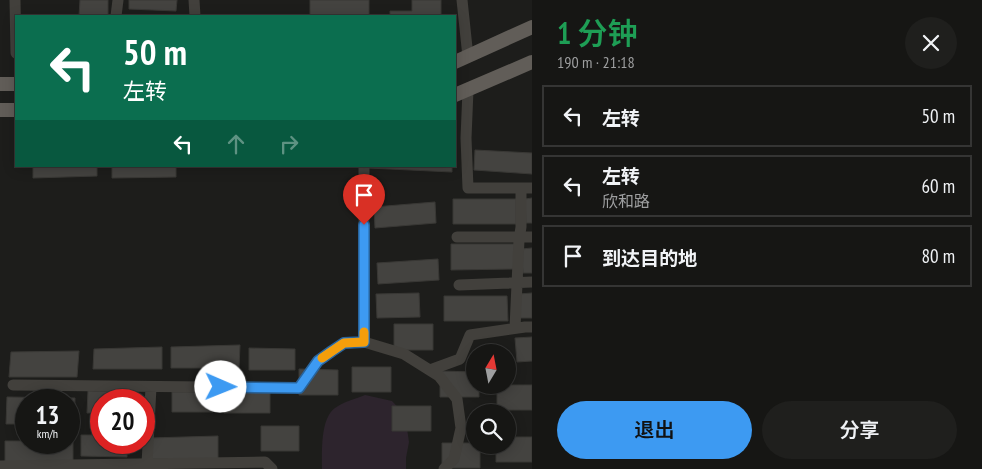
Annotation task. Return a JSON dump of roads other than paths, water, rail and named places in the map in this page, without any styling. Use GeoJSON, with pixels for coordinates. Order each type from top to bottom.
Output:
{"type":"FeatureCollection","features":[{"type":"Feature","properties":{"kind":"main road"},"geometry":{"type":"LineString","coordinates":[[456,62],[532,27]]}},
{"type":"Feature","properties":{"kind":"main road"},"geometry":{"type":"LineString","coordinates":[[461,92],[532,62]]}},
{"type":"Feature","properties":{"kind":"main road"},"geometry":{"type":"LineString","coordinates":[[0,84],[15,84]]}},
{"type":"Feature","properties":{"kind":"main road"},"geometry":{"type":"LineString","coordinates":[[0,110],[15,110]]}},
{"type":"Feature","properties":{"kind":"street"},"geometry":{"type":"LineString","coordinates":[[15,0],[15,15]]}},
{"type":"Feature","properties":{"kind":"street"},"geometry":{"type":"LineString","coordinates":[[116,15],[118,0]]}},
{"type":"Feature","properties":{"kind":"street"},"geometry":{"type":"LineString","coordinates":[[194,0],[195,15]]}},
{"type":"Feature","properties":{"kind":"street"},"geometry":{"type":"LineString","coordinates":[[462,0],[468,57]]}},
{"type":"Feature","properties":{"kind":"street"},"geometry":{"type":"LineString","coordinates":[[461,92],[466,138],[468,188],[527,188],[519,237],[515,328]]}},
{"type":"Feature","properties":{"kind":"street"},"geometry":{"type":"LineString","coordinates":[[364,167],[364,342]]}},
{"type":"Feature","properties":{"kind":"street"},"geometry":{"type":"LineString","coordinates":[[458,237],[532,237]]}},
{"type":"Feature","properties":{"kind":"street"},"geometry":{"type":"LineString","coordinates":[[459,285],[532,282]]}},
{"type":"Feature","properties":{"kind":"street"},"geometry":{"type":"LineString","coordinates":[[430,370],[460,360],[470,335],[532,327]]}},
{"type":"Feature","properties":{"kind":"street"},"geometry":{"type":"LineString","coordinates":[[13,385],[299,388],[318,361],[332,351],[344,343],[364,342],[404,354],[439,376],[457,399],[461,428],[454,458],[444,469]]}},
{"type":"Feature","properties":{"kind":"street"},"geometry":{"type":"LineString","coordinates":[[147,464],[151,387]]}},
{"type":"Feature","properties":{"kind":"street"},"geometry":{"type":"LineString","coordinates":[[0,466],[147,464],[198,466],[265,462],[272,469]]}}]}
